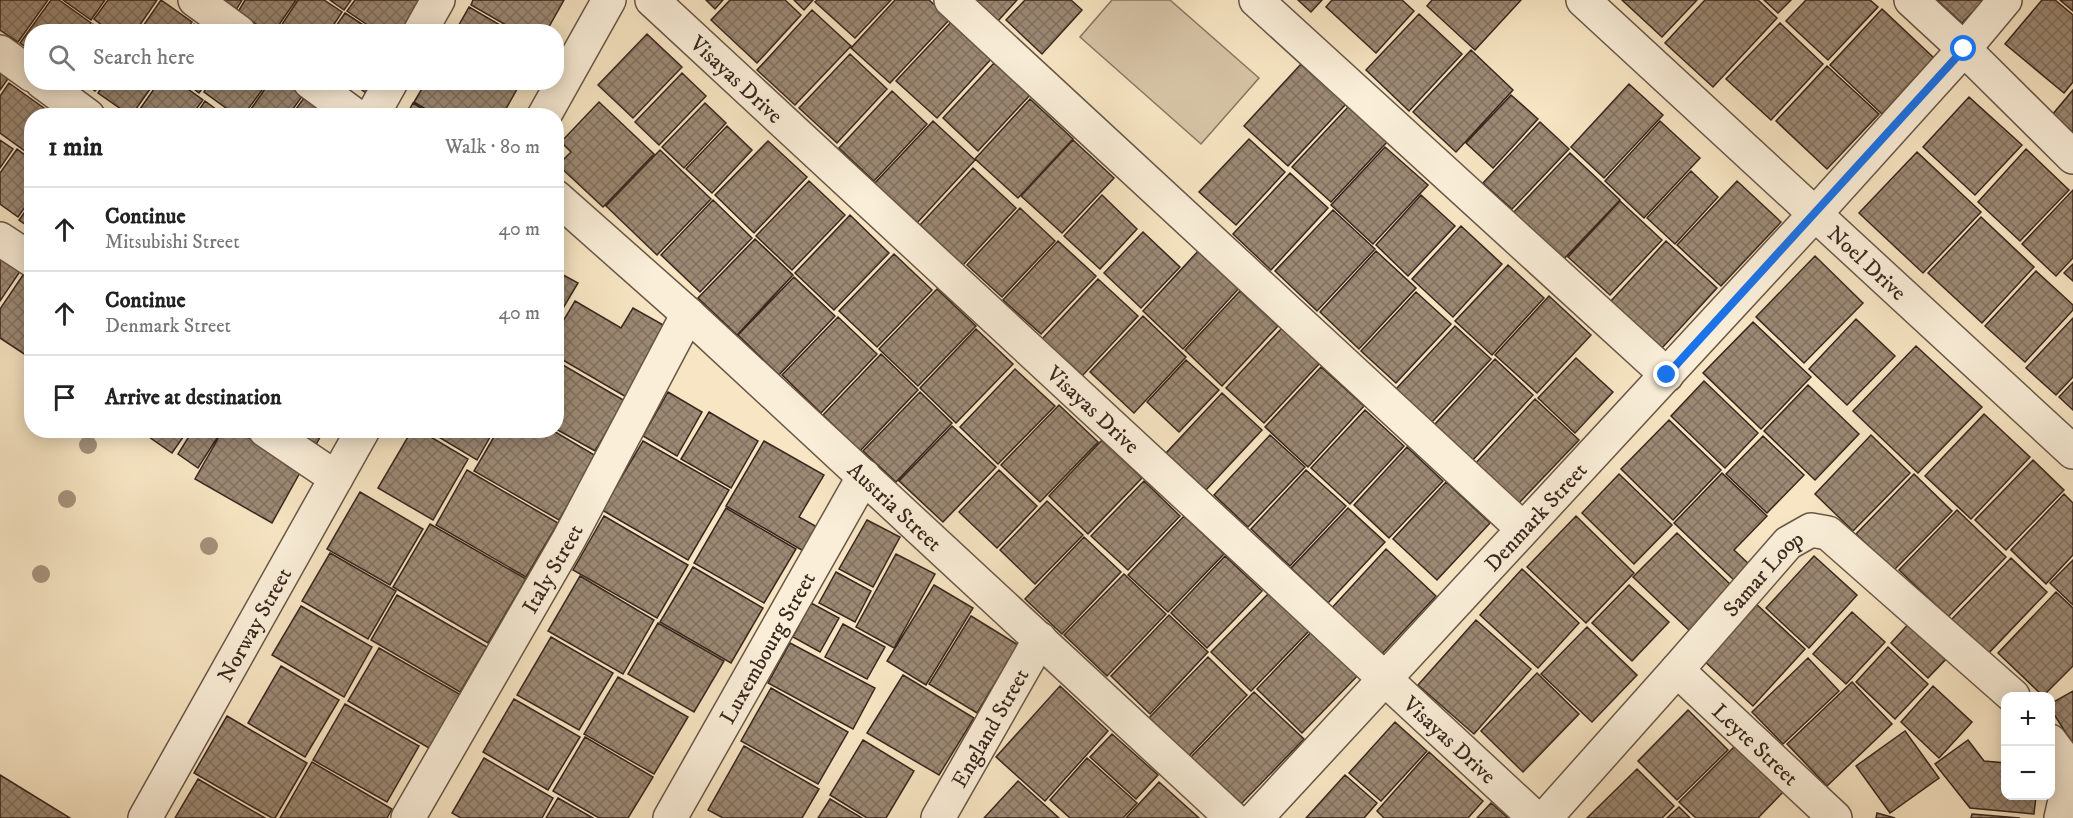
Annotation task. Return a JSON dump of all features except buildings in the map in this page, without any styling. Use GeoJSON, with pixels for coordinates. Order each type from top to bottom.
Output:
{"type":"FeatureCollection","features":[{"type":"Feature","properties":{"kind":"street"},"geometry":{"type":"LineString","coordinates":[[195,0],[228,24]]}},
{"type":"Feature","properties":{"kind":"street"},"geometry":{"type":"LineString","coordinates":[[424,24],[438,0]]}},
{"type":"Feature","properties":{"kind":"street"},"geometry":{"type":"LineString","coordinates":[[564,80],[609,0]]}},
{"type":"Feature","properties":{"kind":"street","name":"Visayas Drive"},"geometry":{"type":"LineString","coordinates":[[652,0],[1535,818]]}},
{"type":"Feature","properties":{"kind":"street"},"geometry":{"type":"LineString","coordinates":[[951,0],[1523,529]]}},
{"type":"Feature","properties":{"kind":"street"},"geometry":{"type":"LineString","coordinates":[[1256,0],[1667,375]]}},
{"type":"Feature","properties":{"kind":"street","name":"Noel Drive"},"geometry":{"type":"LineString","coordinates":[[1583,0],[2073,452]]}},
{"type":"Feature","properties":{"kind":"street"},"geometry":{"type":"LineString","coordinates":[[1911,0],[2073,157]]}},
{"type":"Feature","properties":{"kind":"street","name":"Denmark Street"},"geometry":{"type":"LineString","coordinates":[[1256,818],[1815,214],[1964,49],[2005,0]]}},
{"type":"Feature","properties":{"kind":"street"},"geometry":{"type":"LineString","coordinates":[[0,52],[24,69]]}},
{"type":"Feature","properties":{"kind":"street"},"geometry":{"type":"LineString","coordinates":[[53,90],[77,108]]}},
{"type":"Feature","properties":{"kind":"street"},"geometry":{"type":"LineString","coordinates":[[321,90],[345,108]]}},
{"type":"Feature","properties":{"kind":"street"},"geometry":{"type":"LineString","coordinates":[[376,108],[387,90]]}},
{"type":"Feature","properties":{"kind":"street"},"geometry":{"type":"LineString","coordinates":[[548,108],[559,90]]}},
{"type":"Feature","properties":{"kind":"street","name":"Austria Street"},"geometry":{"type":"LineString","coordinates":[[564,203],[688,314],[1232,818]]}},
{"type":"Feature","properties":{"kind":"street"},"geometry":{"type":"LineString","coordinates":[[0,239],[24,255]]}},
{"type":"Feature","properties":{"kind":"street","name":"Italy Street"},"geometry":{"type":"LineString","coordinates":[[408,818],[569,539],[688,314]]}},
{"type":"Feature","properties":{"kind":"street"},"geometry":{"type":"LineString","coordinates":[[277,438],[336,478]]}},
{"type":"Feature","properties":{"kind":"street","name":"Norway Street"},"geometry":{"type":"LineString","coordinates":[[145,818],[358,438]]}},
{"type":"Feature","properties":{"kind":"street","name":"Luxembourg Street"},"geometry":{"type":"LineString","coordinates":[[670,818],[864,476]]}},
{"type":"Feature","properties":{"kind":"street","name":"Samar Loop"},"geometry":{"type":"LineString","coordinates":[[1545,818],[1788,543],[1811,530],[1828,533],[2008,692]]}},
{"type":"Feature","properties":{"kind":"street","name":"England Street"},"geometry":{"type":"LineString","coordinates":[[938,818],[1040,639]]}},
{"type":"Feature","properties":{"kind":"street","name":"Leyte Street"},"geometry":{"type":"LineString","coordinates":[[1677,670],[1835,818]]}},
{"type":"Feature","properties":{"kind":"street"},"geometry":{"type":"LineString","coordinates":[[2054,746],[2059,753],[2068,787],[2061,818]]}},
{"type":"Feature","properties":{"kind":"shaded area"},"geometry":{"type":"Polygon","coordinates":[[[1112,0],[1170,0],[1259,78],[1201,144],[1080,37],[1112,0]]]}},
{"type":"Feature","properties":{"kind":"route"},"geometry":{"type":"LineString","coordinates":[[1667,375],[1964,49]]}}]}
